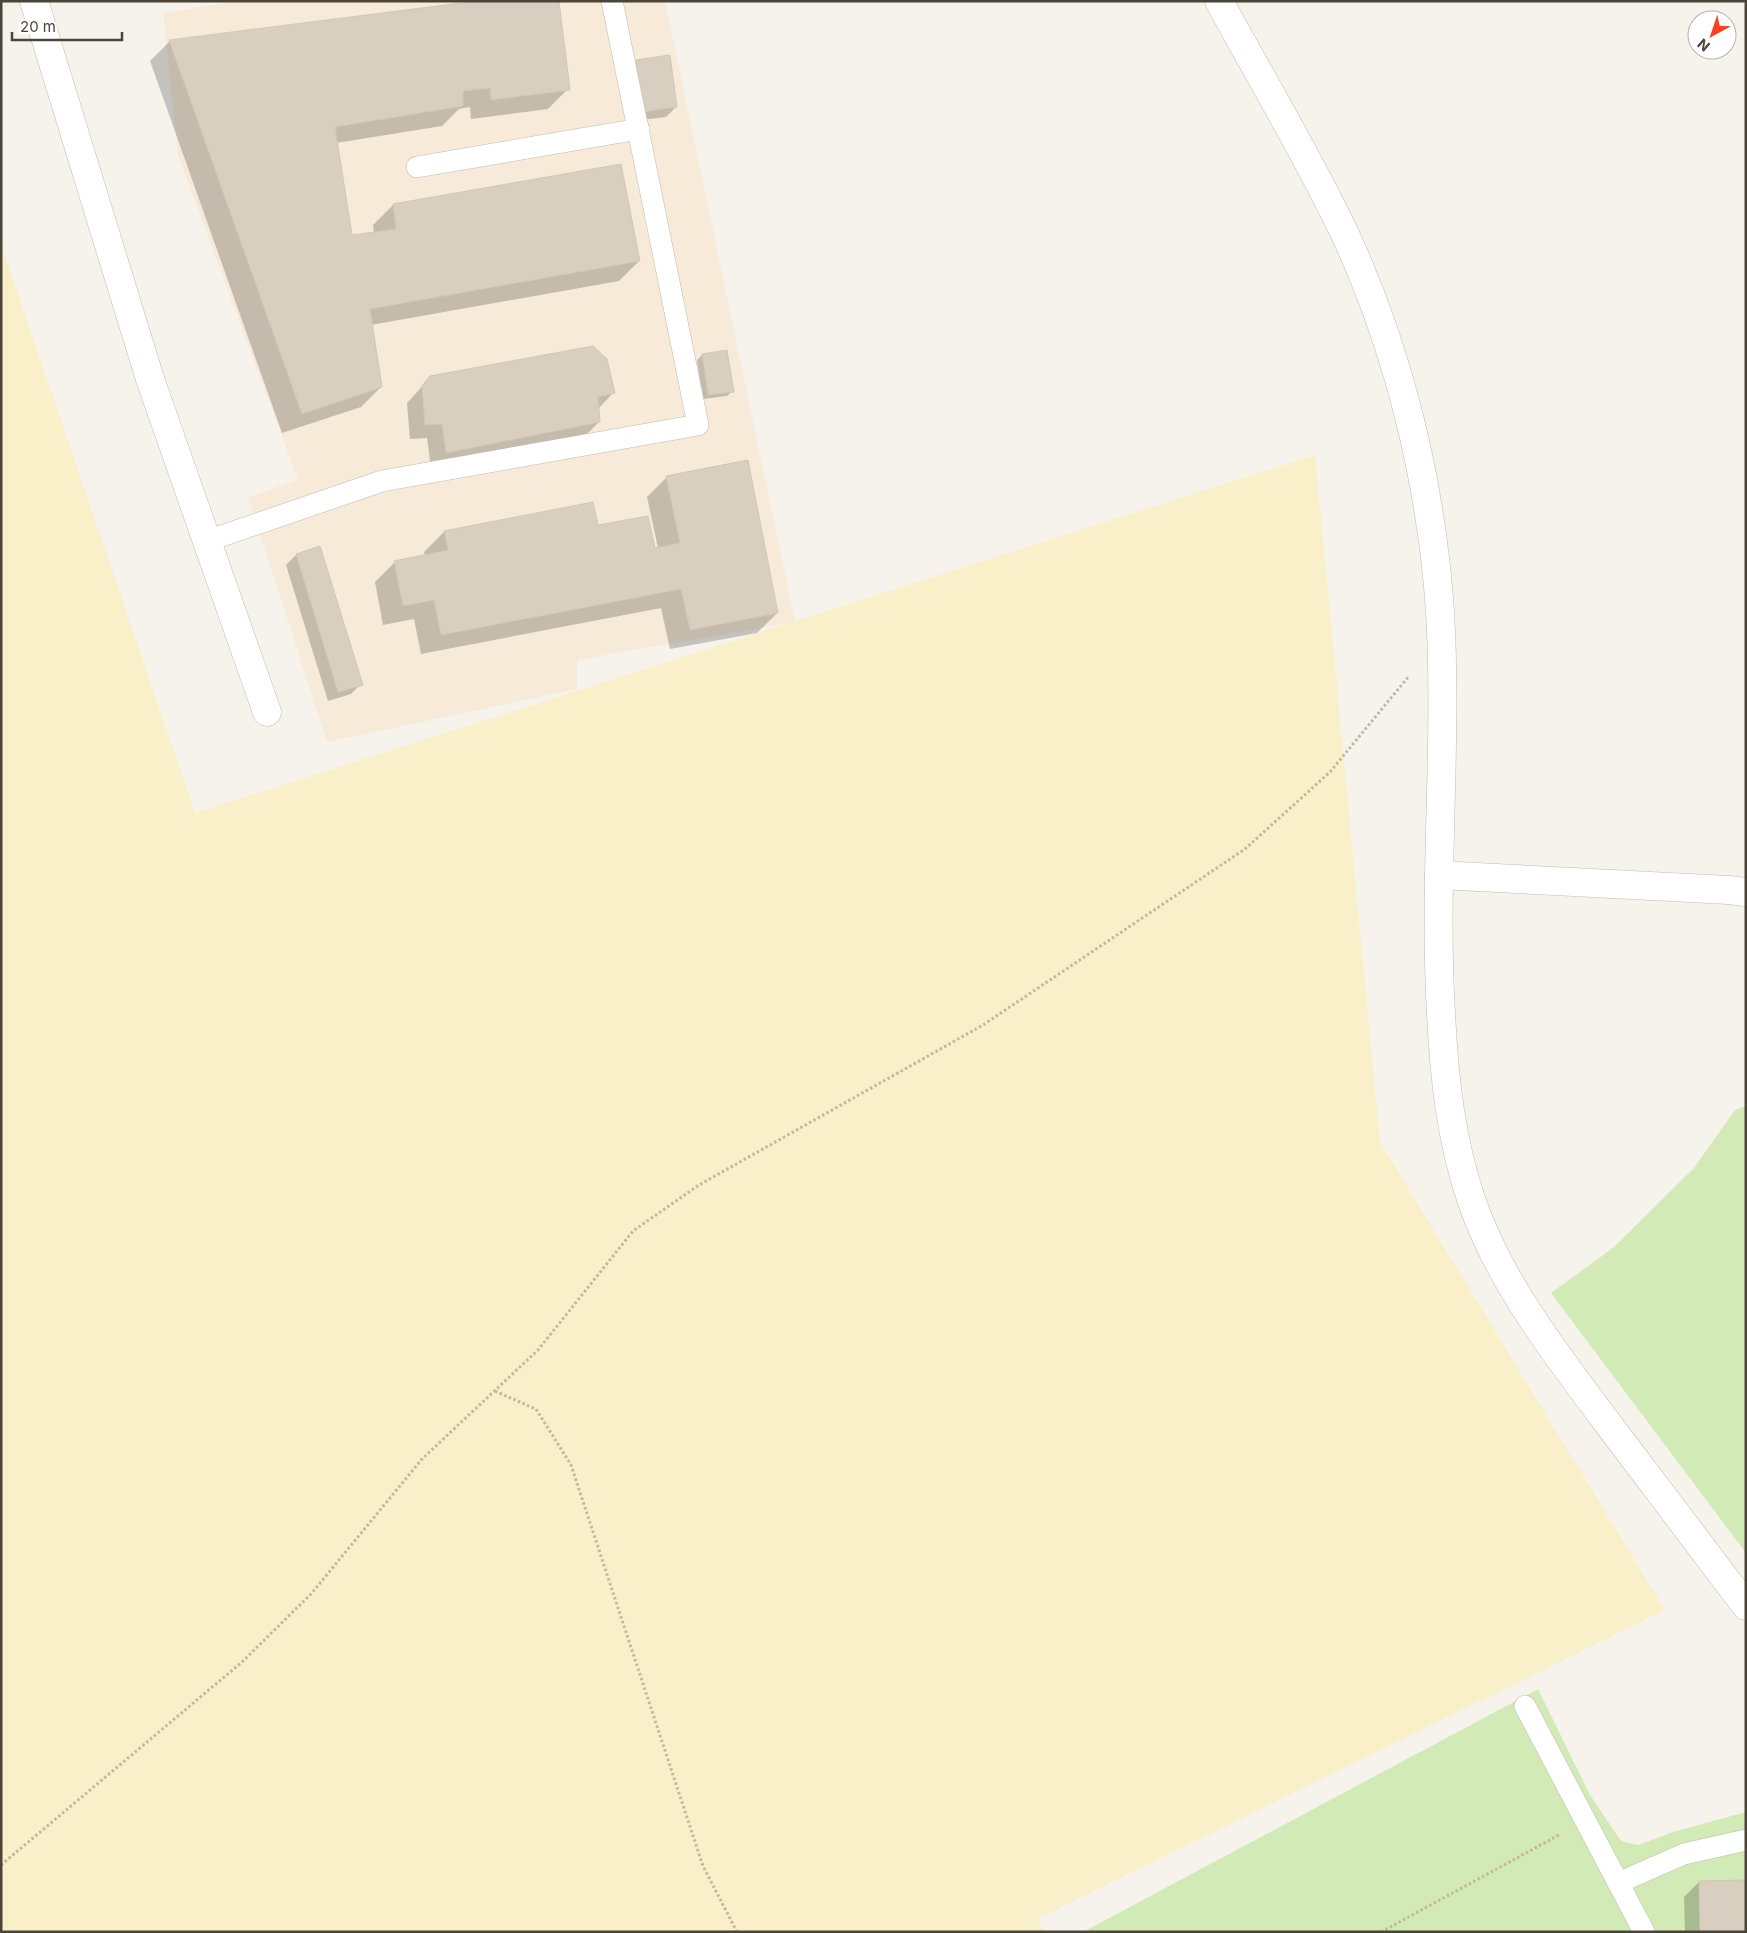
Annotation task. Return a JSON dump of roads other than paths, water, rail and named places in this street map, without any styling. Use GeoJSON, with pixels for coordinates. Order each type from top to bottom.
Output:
{"type":"FeatureCollection","features":[{"type":"Feature","properties":{"kind":"street"},"geometry":{"type":"LineString","coordinates":[[34,1],[150,379],[267,712]]}},
{"type":"Feature","properties":{"kind":"street"},"geometry":{"type":"LineString","coordinates":[[1219,1],[1345,234],[1392,358],[1410,421],[1433,540],[1440,613],[1438,956],[1447,1099],[1457,1150],[1472,1203],[1498,1261],[1534,1323],[1746,1606]]}},
{"type":"Feature","properties":{"kind":"street"},"geometry":{"type":"LineString","coordinates":[[1439,875],[1746,892]]}},
{"type":"Feature","properties":{"kind":"lane"},"geometry":{"type":"LineString","coordinates":[[206,541],[382,481],[698,425],[612,1]]}},
{"type":"Feature","properties":{"kind":"lane"},"geometry":{"type":"LineString","coordinates":[[417,167],[638,129]]}},
{"type":"Feature","properties":{"kind":"lane"},"geometry":{"type":"LineString","coordinates":[[1526,1706],[1644,1932]]}},
{"type":"Feature","properties":{"kind":"lane"},"geometry":{"type":"LineString","coordinates":[[1618,1883],[1684,1854],[1746,1840]]}}]}
